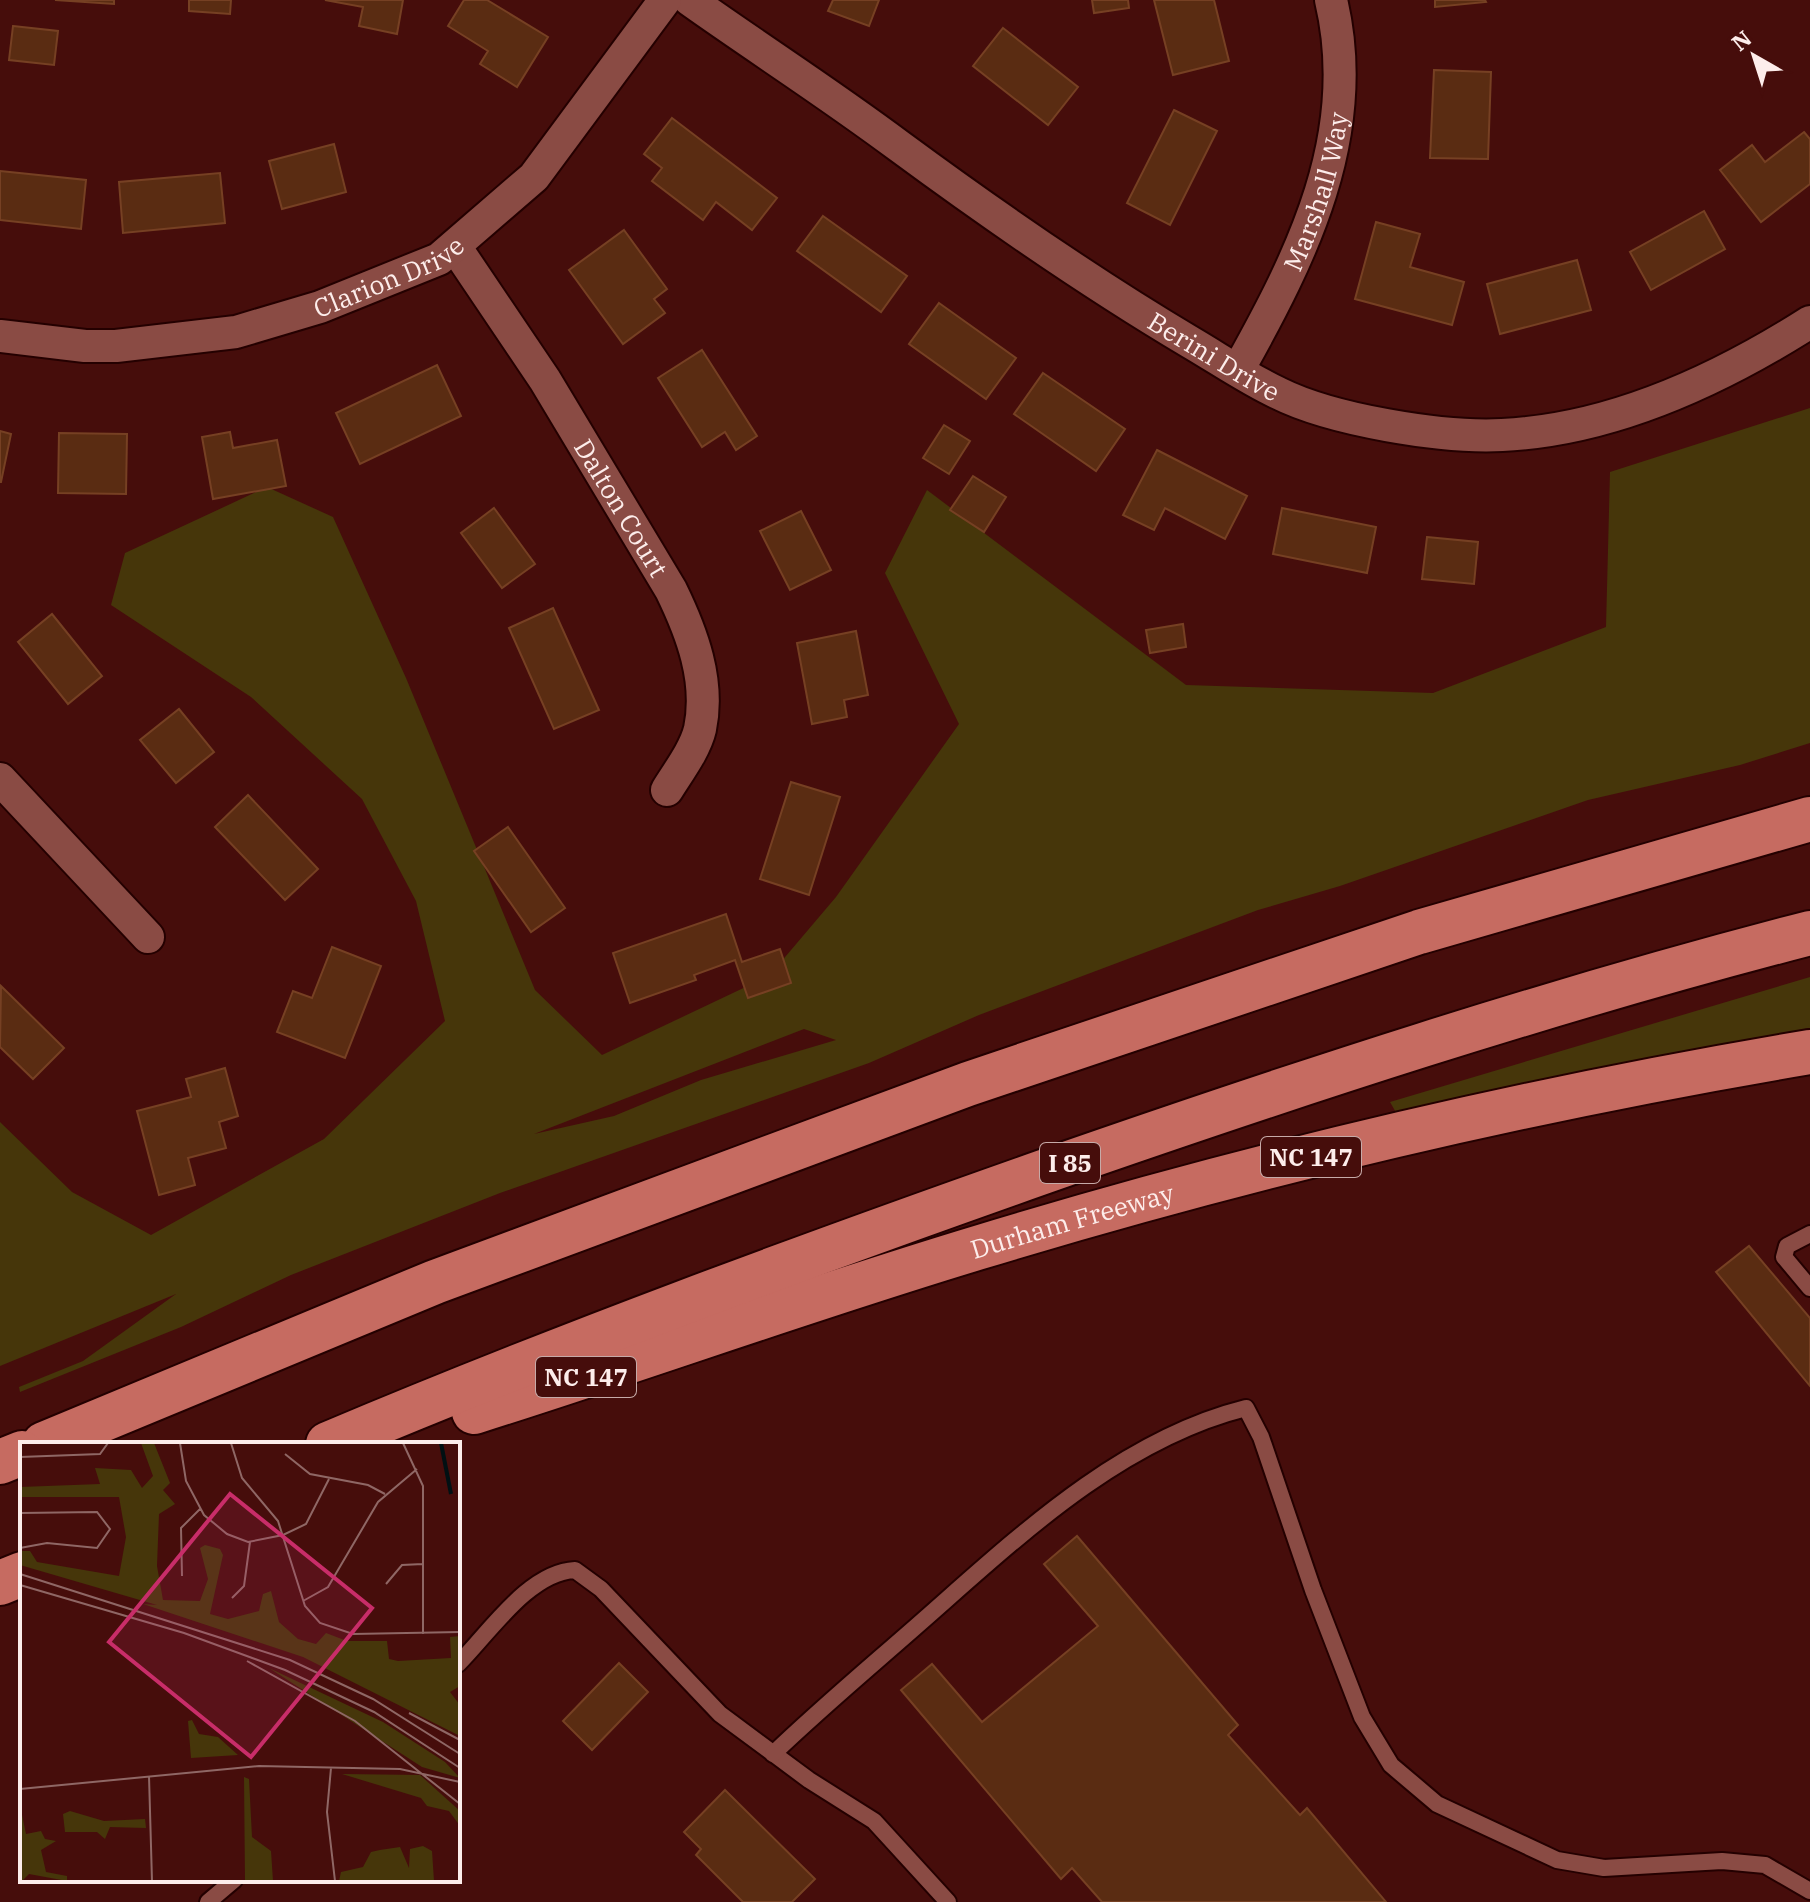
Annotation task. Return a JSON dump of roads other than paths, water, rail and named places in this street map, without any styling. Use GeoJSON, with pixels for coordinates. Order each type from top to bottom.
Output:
{"type":"FeatureCollection","features":[{"type":"Feature","properties":{"kind":"highway"},"geometry":{"type":"LineString","coordinates":[[49,1442],[435,1282],[983,1079],[1434,927],[1810,819]]}},
{"type":"Feature","properties":{"kind":"highway","name":"I 85"},"geometry":{"type":"LineString","coordinates":[[337,1440],[760,1274],[1155,1133],[1526,1014],[1810,933]]}},
{"type":"Feature","properties":{"kind":"highway","name":"Durham Freeway"},"geometry":{"type":"LineString","coordinates":[[337,1440],[468,1414],[835,1292],[1140,1201],[1478,1116],[1810,1052]]}},
{"type":"Feature","properties":{"kind":"highway"},"geometry":{"type":"LineString","coordinates":[[0,1462],[20,1454]]}},
{"type":"Feature","properties":{"kind":"highway"},"geometry":{"type":"LineString","coordinates":[[0,1583],[20,1575]]}},
{"type":"Feature","properties":{"kind":"street","name":"Clarion Drive"},"geometry":{"type":"LineString","coordinates":[[0,336],[85,346],[116,346],[236,332],[320,307],[439,259],[456,248],[534,177],[665,0]]}},
{"type":"Feature","properties":{"kind":"street","name":"Berini Drive"},"geometry":{"type":"LineString","coordinates":[[690,0],[1025,239],[1280,395],[1412,430],[1498,436],[1544,432],[1675,393],[1720,374],[1810,322]]}},
{"type":"Feature","properties":{"kind":"street","name":"Marshall Way"},"geometry":{"type":"LineString","coordinates":[[1238,370],[1299,257],[1336,136],[1342,73],[1331,0]]}},
{"type":"Feature","properties":{"kind":"street","name":"Dalton Court"},"geometry":{"type":"LineString","coordinates":[[456,248],[545,380],[671,590],[688,626],[702,686],[699,732],[667,790]]}},
{"type":"Feature","properties":{"kind":"street"},"geometry":{"type":"LineString","coordinates":[[0,779],[148,937]]}},
{"type":"Feature","properties":{"kind":"lane"},"geometry":{"type":"LineString","coordinates":[[1810,1234],[1787,1246],[1784,1257],[1810,1288]]}},
{"type":"Feature","properties":{"kind":"lane"},"geometry":{"type":"LineString","coordinates":[[773,1754],[831,1698],[1001,1552],[1071,1497],[1193,1422],[1246,1408],[1261,1437],[1313,1590],[1362,1717],[1391,1765],[1437,1804],[1557,1860],[1604,1868],[1722,1861],[1765,1865],[1810,1891]]}},
{"type":"Feature","properties":{"kind":"lane"},"geometry":{"type":"LineString","coordinates":[[460,1662],[535,1584],[558,1570],[575,1570],[601,1589],[720,1714],[773,1754],[874,1821],[948,1902]]}},
{"type":"Feature","properties":{"kind":"lane"},"geometry":{"type":"LineString","coordinates":[[208,1902],[232,1882]]}}]}
